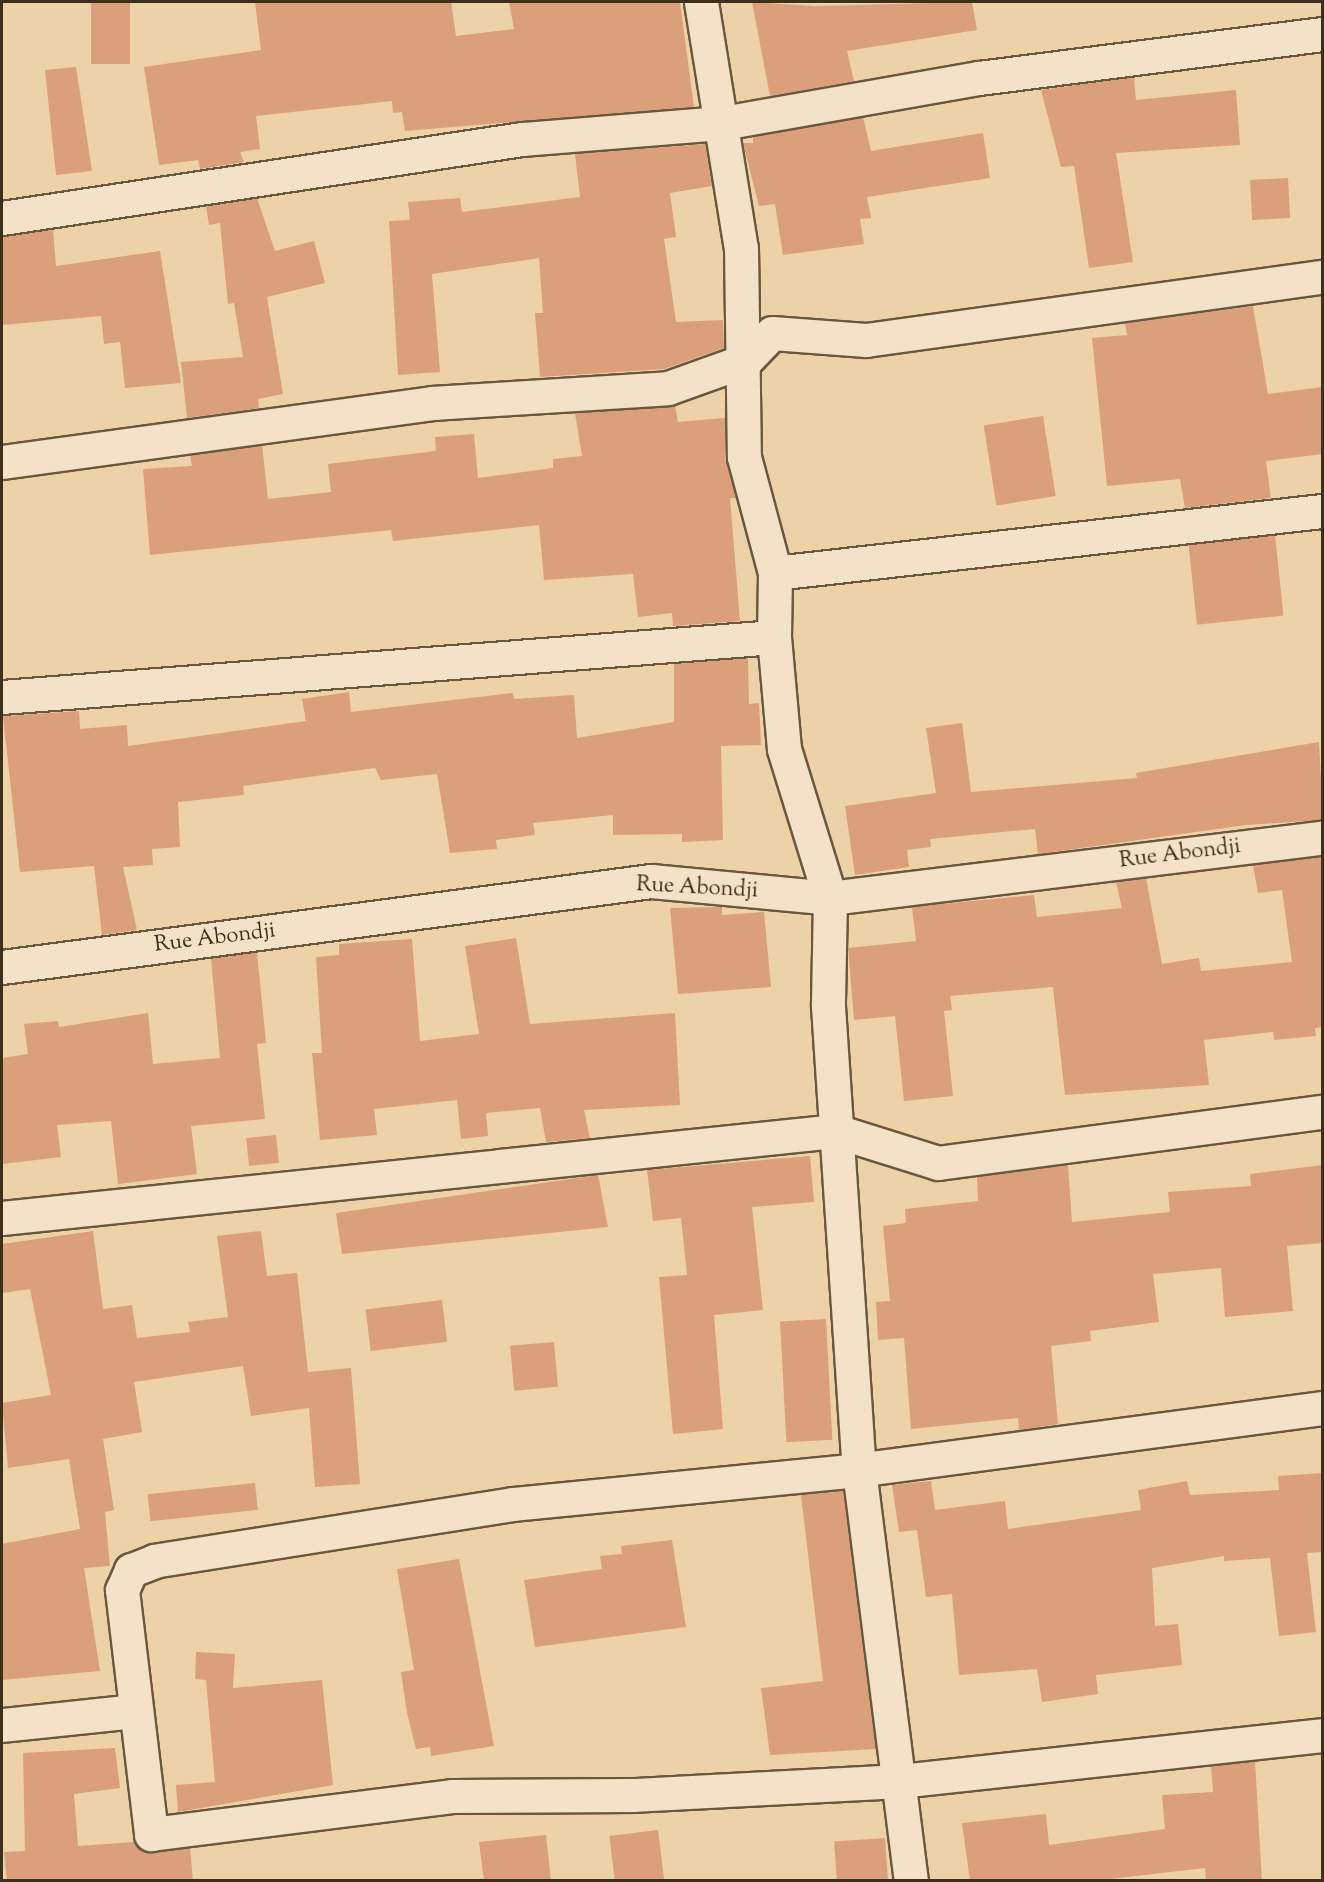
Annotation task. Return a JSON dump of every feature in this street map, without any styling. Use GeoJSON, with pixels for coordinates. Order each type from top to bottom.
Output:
{"type":"FeatureCollection","features":[{"type":"Feature","properties":{"kind":"street"},"geometry":{"type":"LineString","coordinates":[[701,2],[723,123],[741,248],[746,360],[744,457],[775,573],[774,637],[784,749],[830,898],[828,1006],[859,1470],[911,1881]]}},
{"type":"Feature","properties":{"kind":"street"},"geometry":{"type":"LineString","coordinates":[[2,218],[522,139],[723,123],[979,78],[1323,34]]}},
{"type":"Feature","properties":{"kind":"street"},"geometry":{"type":"LineString","coordinates":[[2,462],[432,403],[668,388],[746,360],[772,333],[866,340],[1323,276]]}},
{"type":"Feature","properties":{"kind":"street"},"geometry":{"type":"LineString","coordinates":[[775,573],[1323,511]]}},
{"type":"Feature","properties":{"kind":"street"},"geometry":{"type":"LineString","coordinates":[[2,697],[774,637]]}},
{"type":"Feature","properties":{"kind":"street","name":"Rue Abondji"},"geometry":{"type":"LineString","coordinates":[[2,967],[651,881],[830,898],[1323,838]]}},
{"type":"Feature","properties":{"kind":"street"},"geometry":{"type":"LineString","coordinates":[[2,1218],[836,1131],[938,1163],[1323,1112]]}},
{"type":"Feature","properties":{"kind":"street"},"geometry":{"type":"LineString","coordinates":[[1323,1408],[859,1470],[513,1504],[156,1561],[131,1569],[122,1590],[151,1834],[452,1796],[633,1795],[899,1781],[1323,1735]]}},
{"type":"Feature","properties":{"kind":"street"},"geometry":{"type":"LineString","coordinates":[[2,1725],[135,1711]]}},
{"type":"Feature","properties":{"kind":"building"},"geometry":{"type":"Polygon","coordinates":[[[91,2],[130,2],[130,64],[91,64],[91,2]]]}},
{"type":"Feature","properties":{"kind":"building"},"geometry":{"type":"Polygon","coordinates":[[[255,2],[451,2],[456,36],[514,29],[509,2],[680,2],[694,107],[405,131],[402,112],[393,113],[392,101],[256,116],[260,149],[240,152],[244,162],[200,169],[198,160],[159,165],[144,67],[261,50],[255,2]]]}},
{"type":"Feature","properties":{"kind":"building"},"geometry":{"type":"Polygon","coordinates":[[[752,2],[816,6],[972,2],[977,30],[847,51],[854,81],[770,96],[752,2]]]}},
{"type":"Feature","properties":{"kind":"building"},"geometry":{"type":"Polygon","coordinates":[[[76,67],[92,171],[56,175],[45,70],[76,67]]]}},
{"type":"Feature","properties":{"kind":"building"},"geometry":{"type":"Polygon","coordinates":[[[1134,77],[1136,100],[1236,90],[1240,145],[1116,153],[1133,262],[1089,268],[1074,166],[1061,167],[1041,90],[1134,77]]]}},
{"type":"Feature","properties":{"kind":"building"},"geometry":{"type":"Polygon","coordinates":[[[863,117],[871,151],[983,133],[990,178],[867,197],[871,218],[860,219],[864,244],[783,255],[775,204],[759,206],[743,143],[753,143],[753,137],[863,117]]]}},
{"type":"Feature","properties":{"kind":"building"},"geometry":{"type":"Polygon","coordinates":[[[705,144],[712,186],[670,193],[676,237],[664,239],[676,322],[723,320],[724,348],[664,369],[540,377],[535,313],[543,313],[539,258],[432,274],[440,372],[398,375],[389,221],[410,220],[408,202],[460,198],[462,212],[580,197],[575,154],[705,144]]]}},
{"type":"Feature","properties":{"kind":"building"},"geometry":{"type":"Polygon","coordinates":[[[1288,178],[1290,218],[1252,220],[1250,180],[1288,178]]]}},
{"type":"Feature","properties":{"kind":"building"},"geometry":{"type":"Polygon","coordinates":[[[257,198],[275,251],[314,241],[325,283],[267,297],[283,394],[258,399],[259,408],[187,418],[181,362],[243,357],[234,303],[228,304],[220,223],[209,225],[206,206],[257,198]]]}},
{"type":"Feature","properties":{"kind":"building"},"geometry":{"type":"Polygon","coordinates":[[[53,229],[56,266],[160,251],[181,383],[125,388],[120,342],[104,344],[101,316],[2,325],[2,236],[53,229]]]}},
{"type":"Feature","properties":{"kind":"building"},"geometry":{"type":"Polygon","coordinates":[[[1253,306],[1268,394],[1323,387],[1323,454],[1266,461],[1271,498],[1185,508],[1180,479],[1107,486],[1092,338],[1127,335],[1125,323],[1253,306]]]}},
{"type":"Feature","properties":{"kind":"building"},"geometry":{"type":"Polygon","coordinates":[[[675,405],[678,422],[725,418],[725,458],[736,498],[730,498],[740,621],[673,626],[672,613],[638,617],[633,574],[544,580],[539,525],[393,541],[391,530],[150,555],[143,469],[192,466],[190,455],[262,445],[268,499],[331,492],[328,464],[436,451],[435,437],[474,434],[478,478],[553,468],[553,459],[582,456],[575,413],[675,405]]]}},
{"type":"Feature","properties":{"kind":"building"},"geometry":{"type":"Polygon","coordinates":[[[1043,416],[1056,496],[996,505],[984,425],[1043,416]]]}},
{"type":"Feature","properties":{"kind":"building"},"geometry":{"type":"Polygon","coordinates":[[[1275,535],[1283,616],[1197,625],[1188,544],[1275,535]]]}},
{"type":"Feature","properties":{"kind":"building"},"geometry":{"type":"Polygon","coordinates":[[[748,658],[749,704],[759,703],[761,745],[721,746],[723,840],[682,842],[682,834],[613,835],[613,815],[533,823],[535,835],[496,840],[497,849],[450,853],[437,774],[381,780],[375,768],[243,786],[244,795],[178,802],[180,847],[152,849],[153,865],[123,867],[137,930],[102,935],[94,866],[20,872],[3,716],[79,711],[80,729],[127,725],[128,746],[306,721],[302,699],[349,692],[351,712],[513,693],[514,699],[574,695],[577,738],[674,722],[674,664],[748,658]]]}},
{"type":"Feature","properties":{"kind":"building"},"geometry":{"type":"Polygon","coordinates":[[[962,723],[971,792],[1137,778],[1136,773],[1319,742],[1323,820],[1246,825],[1038,854],[1035,829],[930,839],[931,847],[907,850],[909,867],[855,875],[845,806],[936,793],[926,728],[962,723]]]}},
{"type":"Feature","properties":{"kind":"building"},"geometry":{"type":"Polygon","coordinates":[[[1323,857],[1323,1027],[1315,1028],[1316,1036],[1274,1040],[1273,1032],[1204,1040],[1209,1085],[1065,1095],[1053,987],[950,996],[952,1010],[944,1011],[953,1096],[904,1101],[895,1016],[854,1020],[848,948],[916,941],[912,907],[1034,895],[1037,917],[1122,908],[1116,882],[1146,878],[1162,964],[1199,958],[1201,971],[1292,962],[1282,890],[1258,893],[1253,865],[1323,857]]]}},
{"type":"Feature","properties":{"kind":"building"},"geometry":{"type":"Polygon","coordinates":[[[722,907],[722,915],[764,912],[771,987],[678,994],[670,908],[722,907]]]}},
{"type":"Feature","properties":{"kind":"building"},"geometry":{"type":"Polygon","coordinates":[[[516,938],[530,1024],[675,1013],[680,1105],[584,1110],[590,1138],[546,1142],[540,1108],[486,1113],[488,1136],[461,1139],[457,1100],[374,1109],[377,1135],[320,1140],[312,1053],[322,1053],[316,957],[339,955],[339,944],[412,939],[420,1041],[479,1034],[465,946],[516,938]]]}},
{"type":"Feature","properties":{"kind":"building"},"geometry":{"type":"Polygon","coordinates":[[[257,952],[266,1043],[257,1044],[265,1119],[191,1126],[197,1174],[118,1184],[111,1121],[57,1125],[61,1157],[2,1164],[2,1058],[28,1054],[24,1024],[58,1021],[59,1027],[148,1013],[153,1064],[220,1058],[211,958],[257,952]]]}},
{"type":"Feature","properties":{"kind":"building"},"geometry":{"type":"Polygon","coordinates":[[[276,1135],[279,1163],[249,1166],[246,1138],[276,1135]]]}},
{"type":"Feature","properties":{"kind":"building"},"geometry":{"type":"Polygon","coordinates":[[[810,1156],[814,1202],[752,1207],[763,1310],[714,1315],[723,1429],[673,1434],[659,1277],[687,1275],[681,1218],[653,1221],[647,1170],[810,1156]]]}},
{"type":"Feature","properties":{"kind":"building"},"geometry":{"type":"Polygon","coordinates":[[[1068,1165],[1072,1222],[1170,1212],[1168,1192],[1251,1186],[1250,1174],[1323,1165],[1323,1243],[1287,1246],[1293,1311],[1225,1317],[1221,1268],[1153,1274],[1159,1322],[1090,1331],[1091,1341],[1051,1346],[1058,1424],[1019,1430],[1018,1418],[911,1429],[904,1338],[878,1340],[876,1302],[890,1301],[883,1226],[906,1223],[905,1209],[978,1201],[977,1177],[1068,1165]]]}},
{"type":"Feature","properties":{"kind":"building"},"geometry":{"type":"Polygon","coordinates":[[[598,1175],[608,1227],[342,1254],[336,1213],[598,1175]]]}},
{"type":"Feature","properties":{"kind":"building"},"geometry":{"type":"Polygon","coordinates":[[[93,1231],[103,1309],[132,1305],[137,1338],[190,1332],[188,1322],[228,1317],[217,1236],[261,1231],[267,1276],[297,1273],[308,1372],[351,1368],[360,1484],[315,1487],[309,1408],[251,1416],[243,1366],[134,1382],[142,1432],[103,1439],[114,1510],[105,1512],[110,1566],[84,1568],[100,1671],[2,1680],[2,1544],[80,1529],[69,1459],[8,1468],[2,1403],[51,1395],[30,1289],[2,1293],[2,1244],[93,1231]]]}},
{"type":"Feature","properties":{"kind":"building"},"geometry":{"type":"Polygon","coordinates":[[[442,1300],[447,1342],[371,1351],[366,1309],[442,1300]]]}},
{"type":"Feature","properties":{"kind":"building"},"geometry":{"type":"Polygon","coordinates":[[[826,1319],[832,1440],[786,1442],[780,1321],[826,1319]]]}},
{"type":"Feature","properties":{"kind":"building"},"geometry":{"type":"Polygon","coordinates":[[[554,1342],[558,1387],[514,1391],[510,1346],[554,1342]]]}},
{"type":"Feature","properties":{"kind":"building"},"geometry":{"type":"Polygon","coordinates":[[[1323,1473],[1323,1552],[1307,1553],[1316,1632],[1279,1636],[1270,1558],[1224,1561],[1224,1556],[1152,1568],[1155,1626],[1178,1624],[1182,1665],[1096,1675],[1098,1694],[1042,1702],[1037,1669],[959,1675],[952,1594],[926,1597],[917,1530],[899,1532],[892,1485],[931,1481],[935,1510],[1005,1501],[1008,1529],[1141,1510],[1138,1490],[1187,1481],[1190,1495],[1279,1490],[1278,1476],[1323,1473]]]}},
{"type":"Feature","properties":{"kind":"building"},"geometry":{"type":"Polygon","coordinates":[[[255,1483],[258,1510],[150,1521],[148,1494],[255,1483]]]}},
{"type":"Feature","properties":{"kind":"building"},"geometry":{"type":"Polygon","coordinates":[[[843,1490],[876,1749],[770,1755],[761,1688],[823,1681],[801,1495],[843,1490]]]}},
{"type":"Feature","properties":{"kind":"building"},"geometry":{"type":"Polygon","coordinates":[[[672,1540],[686,1627],[535,1647],[524,1580],[602,1569],[600,1556],[622,1554],[621,1546],[672,1540]]]}},
{"type":"Feature","properties":{"kind":"building"},"geometry":{"type":"Polygon","coordinates":[[[459,1559],[494,1746],[431,1756],[430,1747],[416,1749],[407,1713],[401,1672],[414,1670],[397,1569],[459,1559]]]}},
{"type":"Feature","properties":{"kind":"building"},"geometry":{"type":"Polygon","coordinates":[[[196,1652],[235,1654],[233,1688],[322,1680],[333,1785],[178,1812],[176,1785],[215,1782],[206,1680],[195,1679],[196,1652]]]}},
{"type":"Feature","properties":{"kind":"building"},"geometry":{"type":"Polygon","coordinates":[[[115,1748],[120,1788],[74,1794],[78,1846],[134,1842],[153,1853],[190,1848],[193,1881],[7,1881],[4,1852],[25,1851],[23,1753],[115,1748]]]}},
{"type":"Feature","properties":{"kind":"building"},"geometry":{"type":"Polygon","coordinates":[[[1255,1761],[1262,1881],[1206,1881],[1205,1868],[1093,1881],[970,1881],[962,1823],[1046,1814],[1049,1845],[1165,1829],[1162,1795],[1213,1792],[1211,1766],[1255,1761]]]}},
{"type":"Feature","properties":{"kind":"building"},"geometry":{"type":"Polygon","coordinates":[[[658,1830],[664,1880],[615,1880],[609,1836],[658,1830]]]}},
{"type":"Feature","properties":{"kind":"building"},"geometry":{"type":"Polygon","coordinates":[[[546,1835],[551,1881],[484,1881],[479,1842],[546,1835]]]}},
{"type":"Feature","properties":{"kind":"building"},"geometry":{"type":"Polygon","coordinates":[[[885,1838],[888,1880],[837,1880],[834,1842],[885,1838]]]}}]}
